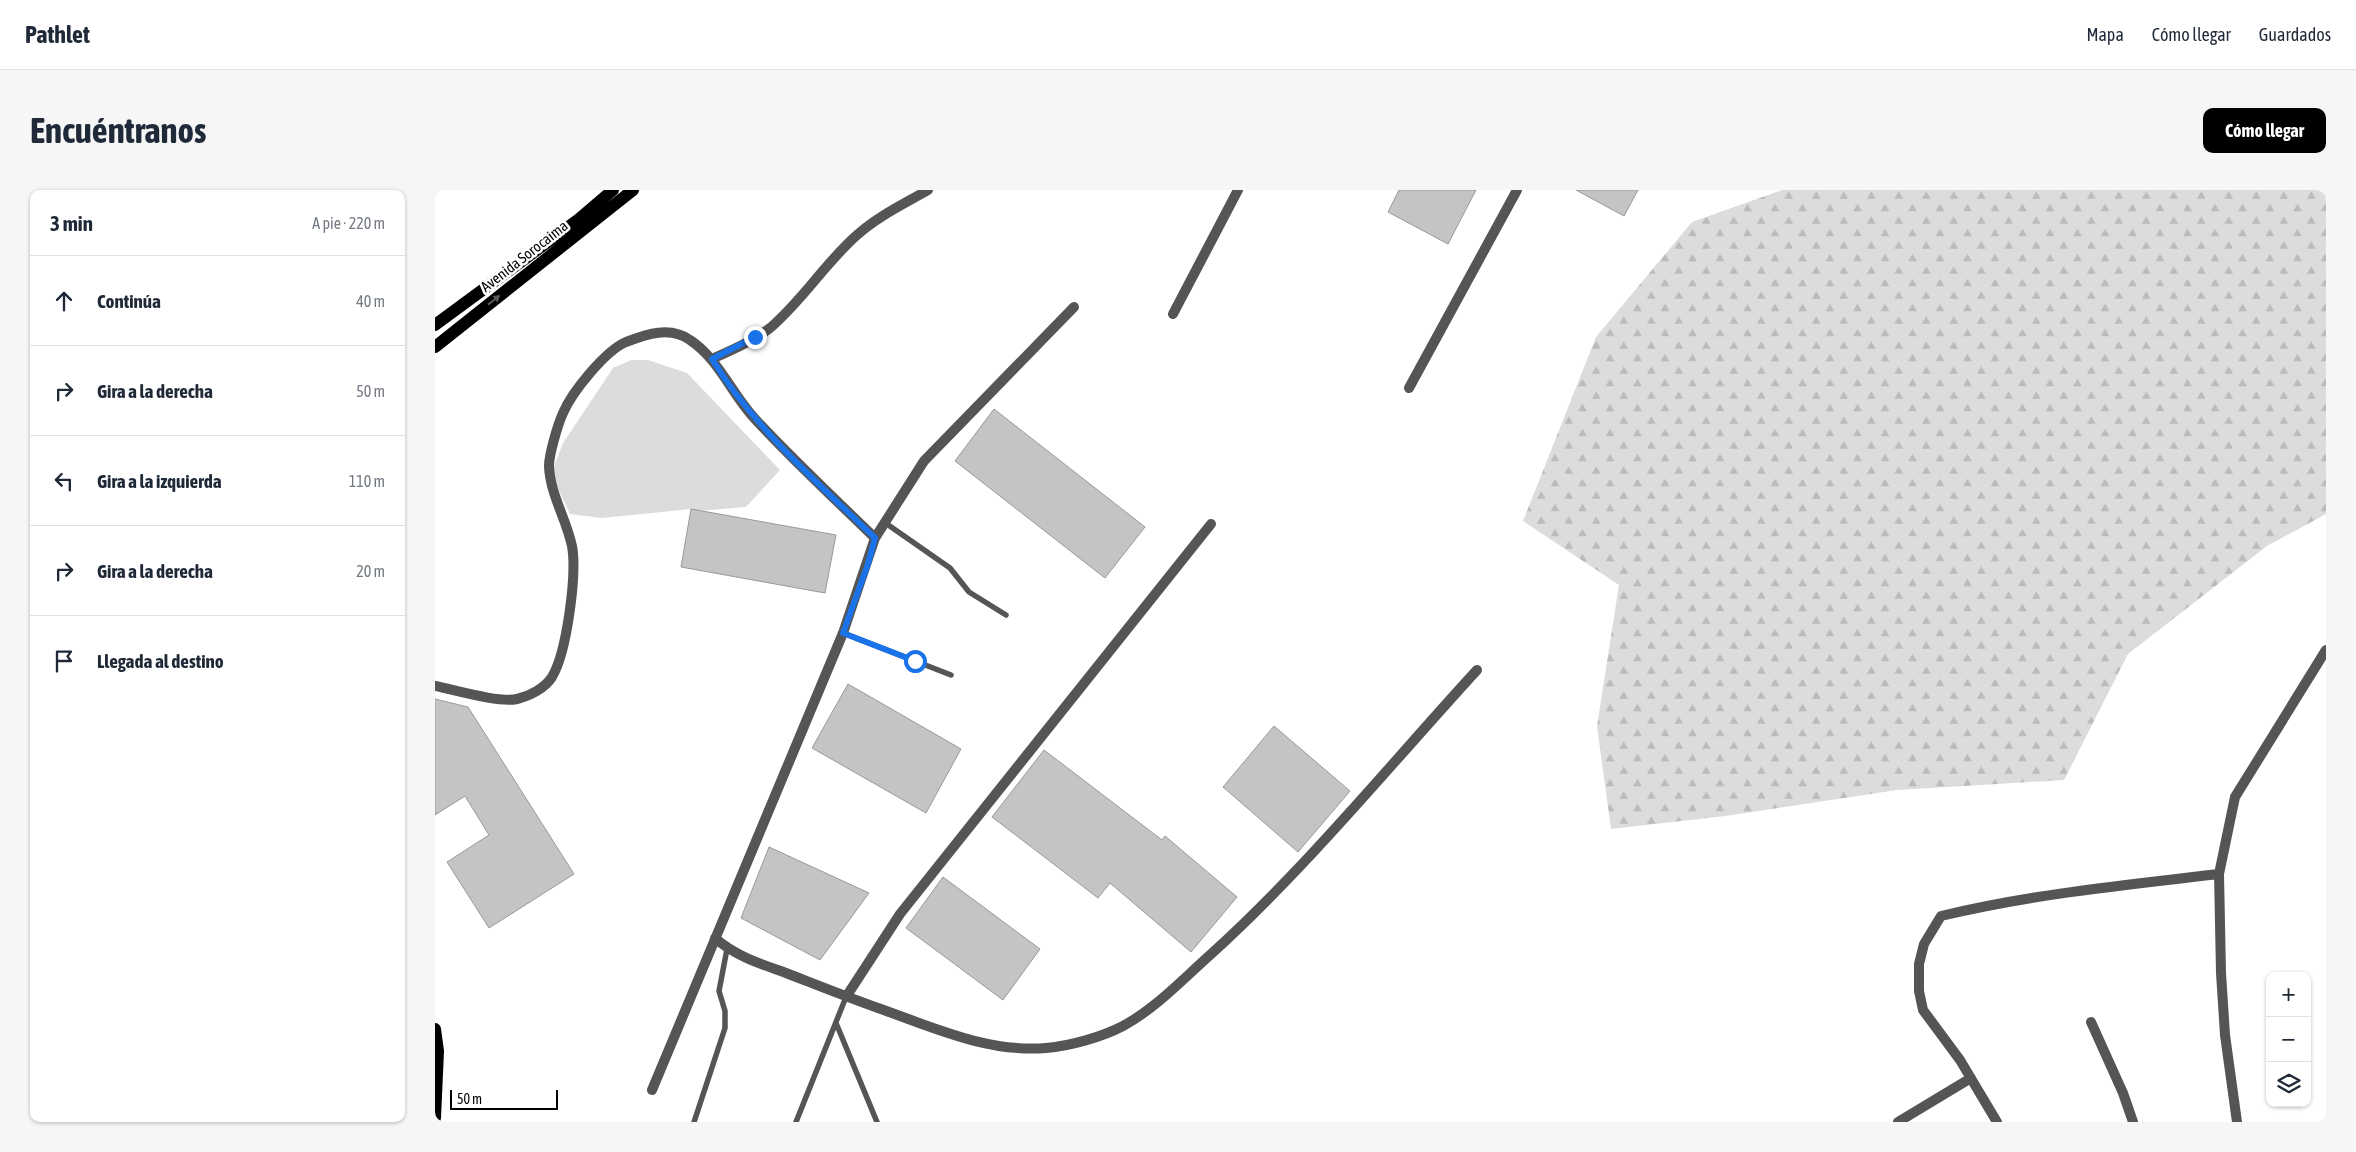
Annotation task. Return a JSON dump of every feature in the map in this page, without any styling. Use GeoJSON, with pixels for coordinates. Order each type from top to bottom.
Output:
{"type":"FeatureCollection","features":[{"type":"Feature","properties":{"kind":"main road","name":"Avenida Sorocaima"},"geometry":{"type":"LineString","coordinates":[[435,325],[440,317],[579,219],[613,190]]}},
{"type":"Feature","properties":{"kind":"main road","name":"Avenida Sorocaima"},"geometry":{"type":"LineString","coordinates":[[435,347],[633,190]]}},
{"type":"Feature","properties":{"kind":"main road"},"geometry":{"type":"LineString","coordinates":[[435,1029],[438,1051],[435,1118]]}},
{"type":"Feature","properties":{"kind":"street"},"geometry":{"type":"LineString","coordinates":[[712,359],[740,346],[769,328],[816,281],[857,235],[888,213],[928,190]]}},
{"type":"Feature","properties":{"kind":"street"},"geometry":{"type":"LineString","coordinates":[[1173,314],[1238,190]]}},
{"type":"Feature","properties":{"kind":"street"},"geometry":{"type":"LineString","coordinates":[[1409,388],[1517,190]]}},
{"type":"Feature","properties":{"kind":"street"},"geometry":{"type":"LineString","coordinates":[[652,1090],[843,633],[868,564],[875,538],[924,462],[1074,307]]}},
{"type":"Feature","properties":{"kind":"street"},"geometry":{"type":"LineString","coordinates":[[435,686],[515,700],[534,693],[551,678],[561,656],[574,581],[572,545],[566,522],[556,501],[549,463],[563,413],[580,387],[603,360],[621,344],[640,336],[672,332],[689,339],[712,359],[726,382],[755,419],[875,538]]}},
{"type":"Feature","properties":{"kind":"street"},"geometry":{"type":"LineString","coordinates":[[846,997],[900,914],[1211,524]]}},
{"type":"Feature","properties":{"kind":"street"},"geometry":{"type":"LineString","coordinates":[[2237,1122],[2225,1035],[2221,973],[2219,874],[2235,797],[2326,650]]}},
{"type":"Feature","properties":{"kind":"street"},"geometry":{"type":"LineString","coordinates":[[715,938],[727,949],[846,997],[941,1030],[998,1047],[1044,1048],[1071,1044],[1122,1026],[1165,997],[1255,914],[1311,856],[1477,670]]}},
{"type":"Feature","properties":{"kind":"street"},"geometry":{"type":"LineString","coordinates":[[1997,1122],[1960,1060],[1923,1010],[1919,991],[1919,964],[1924,944],[1941,916],[2108,886],[2219,874]]}},
{"type":"Feature","properties":{"kind":"street"},"geometry":{"type":"LineString","coordinates":[[2091,1022],[2123,1093],[2133,1122]]}},
{"type":"Feature","properties":{"kind":"street"},"geometry":{"type":"LineString","coordinates":[[1898,1122],[1971,1078]]}},
{"type":"Feature","properties":{"kind":"lane"},"geometry":{"type":"LineString","coordinates":[[884,522],[950,568],[969,592],[1006,615]]}},
{"type":"Feature","properties":{"kind":"lane"},"geometry":{"type":"LineString","coordinates":[[843,633],[951,675]]}},
{"type":"Feature","properties":{"kind":"lane"},"geometry":{"type":"LineString","coordinates":[[694,1122],[725,1028],[725,1011],[719,991],[727,949]]}},
{"type":"Feature","properties":{"kind":"lane"},"geometry":{"type":"LineString","coordinates":[[796,1122],[846,997]]}},
{"type":"Feature","properties":{"kind":"lane"},"geometry":{"type":"LineString","coordinates":[[836,1023],[877,1122]]}},
{"type":"Feature","properties":{"kind":"green space"},"geometry":{"type":"Polygon","coordinates":[[[1782,190],[2326,190],[2326,514],[2267,546],[2128,654],[2064,780],[1897,790],[1725,816],[1611,829],[1597,726],[1619,585],[1523,521],[1596,337],[1692,222],[1782,190]]]}},
{"type":"Feature","properties":{"kind":"green space"},"geometry":{"type":"Polygon","coordinates":[[[631,360],[648,360],[687,373],[780,470],[746,507],[698,511],[691,509],[602,518],[570,514],[551,474],[563,443],[613,368],[631,360]]]}},
{"type":"Feature","properties":{"kind":"building"},"geometry":{"type":"Polygon","coordinates":[[[1399,190],[1476,190],[1448,244],[1388,212],[1399,190]]]}},
{"type":"Feature","properties":{"kind":"building"},"geometry":{"type":"Polygon","coordinates":[[[1576,190],[1638,190],[1624,216],[1576,190]]]}},
{"type":"Feature","properties":{"kind":"building"},"geometry":{"type":"Polygon","coordinates":[[[994,409],[1145,527],[1105,578],[955,461],[994,409]]]}},
{"type":"Feature","properties":{"kind":"building"},"geometry":{"type":"Polygon","coordinates":[[[691,509],[836,535],[825,593],[681,567],[691,509]]]}},
{"type":"Feature","properties":{"kind":"building"},"geometry":{"type":"Polygon","coordinates":[[[848,684],[961,749],[926,813],[812,748],[848,684]]]}},
{"type":"Feature","properties":{"kind":"building"},"geometry":{"type":"Polygon","coordinates":[[[435,699],[468,707],[574,874],[489,928],[447,862],[489,835],[465,796],[435,815],[435,699]]]}},
{"type":"Feature","properties":{"kind":"building"},"geometry":{"type":"Polygon","coordinates":[[[1274,726],[1350,791],[1298,852],[1223,787],[1274,726]]]}},
{"type":"Feature","properties":{"kind":"building"},"geometry":{"type":"Polygon","coordinates":[[[1044,750],[1162,840],[1165,836],[1237,897],[1191,952],[1110,883],[1098,898],[992,817],[1044,750]]]}},
{"type":"Feature","properties":{"kind":"building"},"geometry":{"type":"Polygon","coordinates":[[[769,847],[869,893],[820,960],[741,918],[769,847]]]}},
{"type":"Feature","properties":{"kind":"building"},"geometry":{"type":"Polygon","coordinates":[[[943,877],[1040,949],[1003,1000],[906,928],[943,877]]]}},
{"type":"Feature","properties":{"kind":"route"},"geometry":{"type":"LineString","coordinates":[[755,337],[712,359],[726,382],[755,419],[875,538],[868,564],[843,633],[915,661]]}}]}
